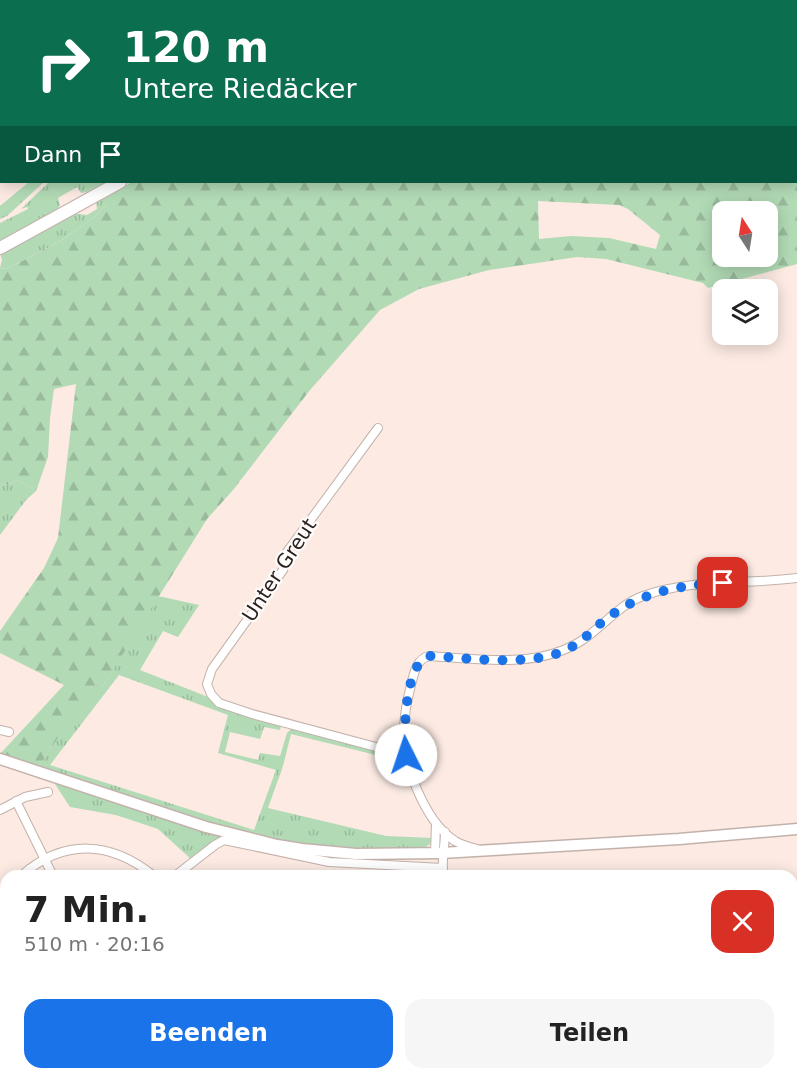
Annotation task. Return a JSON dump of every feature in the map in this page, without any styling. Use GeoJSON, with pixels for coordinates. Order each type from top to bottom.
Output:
{"type":"FeatureCollection","features":[{"type":"Feature","properties":{"kind":"highway"},"geometry":{"type":"LineString","coordinates":[[0,248],[118,183]]}},
{"type":"Feature","properties":{"kind":"main road"},"geometry":{"type":"LineString","coordinates":[[0,759],[206,827],[277,845],[356,854],[483,851],[754,834],[797,829]]}},
{"type":"Feature","properties":{"kind":"street","name":"Unter Greut"},"geometry":{"type":"LineString","coordinates":[[378,428],[287,552],[283,570],[212,669],[207,684],[211,694],[219,703],[406,755]]}},
{"type":"Feature","properties":{"kind":"street"},"geometry":{"type":"LineString","coordinates":[[483,851],[455,841],[436,824],[414,782],[404,743],[406,713],[416,666],[422,658],[429,656],[494,659],[537,657],[566,650],[589,636],[606,619],[643,596],[701,584],[797,578]]}},
{"type":"Feature","properties":{"kind":"street"},"geometry":{"type":"LineString","coordinates":[[0,810],[16,801],[48,792]]}},
{"type":"Feature","properties":{"kind":"street"},"geometry":{"type":"LineString","coordinates":[[16,801],[50,870]]}},
{"type":"Feature","properties":{"kind":"street"},"geometry":{"type":"LineString","coordinates":[[183,870],[215,844],[224,840],[329,862],[443,868],[438,853],[436,824]]}},
{"type":"Feature","properties":{"kind":"street"},"geometry":{"type":"LineString","coordinates":[[438,853],[445,842],[445,832]]}},
{"type":"Feature","properties":{"kind":"street"},"geometry":{"type":"LineString","coordinates":[[29,870],[45,859],[72,850],[106,849],[123,855],[146,870]]}},
{"type":"Feature","properties":{"kind":"green space"},"geometry":{"type":"Polygon","coordinates":[[[28,183],[43,183],[7,216],[0,219],[0,206],[28,183]]]}},
{"type":"Feature","properties":{"kind":"green space"},"geometry":{"type":"Polygon","coordinates":[[[48,183],[104,183],[81,193],[77,187],[58,198],[60,205],[56,212],[0,243],[0,223],[28,209],[27,207],[21,209],[48,183]]]}},
{"type":"Feature","properties":{"kind":"green space"},"geometry":{"type":"Polygon","coordinates":[[[130,183],[797,183],[797,264],[741,279],[712,279],[712,287],[708,288],[703,283],[606,259],[577,257],[489,270],[419,289],[380,310],[310,390],[233,490],[207,519],[103,686],[95,685],[37,768],[0,754],[64,685],[0,653],[0,631],[44,568],[58,538],[76,384],[54,389],[48,457],[36,491],[18,480],[0,487],[0,268],[6,269],[73,233],[107,204],[108,195],[130,183]],[[538,201],[539,239],[571,236],[609,238],[656,249],[660,235],[628,209],[619,205],[538,201]]]}},
{"type":"Feature","properties":{"kind":"green space"},"geometry":{"type":"Polygon","coordinates":[[[108,195],[108,203],[73,233],[6,269],[0,268],[2,260],[0,253],[70,213],[87,215],[97,209],[96,200],[108,195]]]}},
{"type":"Feature","properties":{"kind":"green space"},"geometry":{"type":"Polygon","coordinates":[[[18,480],[36,491],[26,500],[0,535],[0,487],[18,480]]]}},
{"type":"Feature","properties":{"kind":"green space"},"geometry":{"type":"Polygon","coordinates":[[[158,596],[199,605],[178,637],[163,631],[140,670],[281,726],[280,730],[264,727],[260,739],[230,732],[225,752],[258,760],[260,753],[280,756],[287,733],[292,728],[402,757],[400,761],[291,734],[283,766],[268,808],[386,836],[432,838],[430,844],[424,848],[373,850],[320,847],[251,837],[37,768],[95,684],[103,686],[158,596]],[[119,675],[50,765],[254,830],[276,770],[218,753],[228,715],[119,675]]]}},
{"type":"Feature","properties":{"kind":"green space"},"geometry":{"type":"Polygon","coordinates":[[[53,781],[224,836],[192,860],[158,829],[116,815],[70,807],[53,781]]]}},
{"type":"Feature","properties":{"kind":"route"},"geometry":{"type":"LineString","coordinates":[[406,755],[404,723],[416,666],[422,658],[429,656],[526,659],[566,650],[589,636],[606,619],[643,596],[674,588],[723,583]]}}]}
